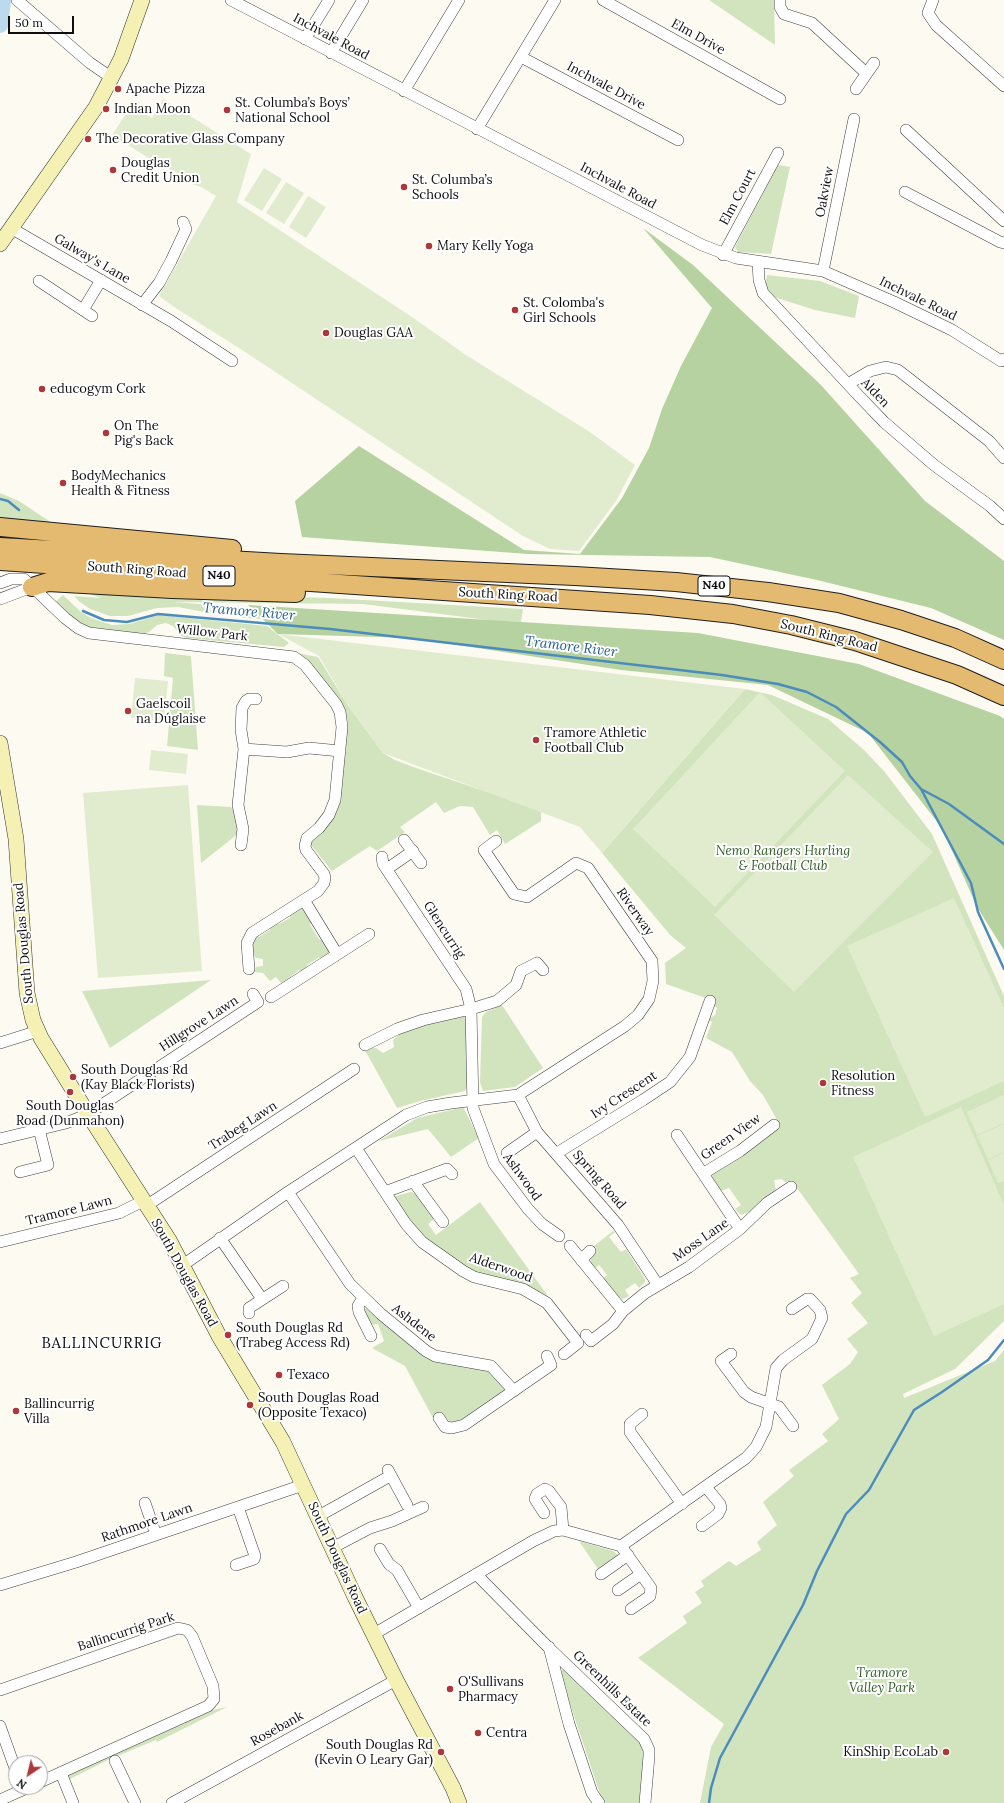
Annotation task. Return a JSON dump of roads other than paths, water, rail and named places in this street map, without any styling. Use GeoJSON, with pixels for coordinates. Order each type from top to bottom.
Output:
{"type":"FeatureCollection","features":[{"type":"Feature","properties":{"kind":"highway"},"geometry":{"type":"LineString","coordinates":[[0,526],[326,557],[414,568]]}},
{"type":"Feature","properties":{"kind":"highway","name":"South Ring Road"},"geometry":{"type":"LineString","coordinates":[[0,547],[281,563],[414,568],[676,582],[775,593],[840,604],[901,620],[955,638],[1004,660]]}},
{"type":"Feature","properties":{"kind":"highway","name":"South Ring Road"},"geometry":{"type":"LineString","coordinates":[[0,561],[650,605],[733,614],[791,625],[855,641],[957,674],[1004,696]]}},
{"type":"Feature","properties":{"kind":"highway"},"geometry":{"type":"LineString","coordinates":[[32,587],[48,582],[172,589],[324,594],[438,591]]}},
{"type":"Feature","properties":{"kind":"main road"},"geometry":{"type":"LineString","coordinates":[[0,244],[96,107],[112,78],[131,33],[142,0]]}},
{"type":"Feature","properties":{"kind":"main road","name":"South Douglas Road"},"geometry":{"type":"LineString","coordinates":[[0,743],[16,839],[27,999],[31,1016],[38,1031],[88,1114],[182,1265],[219,1336],[283,1442],[396,1680],[453,1788],[459,1803]]}},
{"type":"Feature","properties":{"kind":"street","name":"Inchvale Road"},"geometry":{"type":"LineString","coordinates":[[231,0],[702,245],[723,254],[758,262],[823,271],[894,302],[952,330],[1003,362]]}},
{"type":"Feature","properties":{"kind":"street"},"geometry":{"type":"LineString","coordinates":[[304,39],[329,0]]}},
{"type":"Feature","properties":{"kind":"street"},"geometry":{"type":"LineString","coordinates":[[330,52],[363,0]]}},
{"type":"Feature","properties":{"kind":"street"},"geometry":{"type":"LineString","coordinates":[[404,91],[459,0]]}},
{"type":"Feature","properties":{"kind":"street"},"geometry":{"type":"LineString","coordinates":[[477,129],[555,0]]}},
{"type":"Feature","properties":{"kind":"street","name":"Elm Drive"},"geometry":{"type":"LineString","coordinates":[[603,0],[780,99]]}},
{"type":"Feature","properties":{"kind":"street"},"geometry":{"type":"LineString","coordinates":[[780,0],[780,7],[784,14],[812,23],[866,73]]}},
{"type":"Feature","properties":{"kind":"street"},"geometry":{"type":"LineString","coordinates":[[933,0],[928,13],[936,25],[1004,86]]}},
{"type":"Feature","properties":{"kind":"street"},"geometry":{"type":"LineString","coordinates":[[19,1],[90,62],[112,78]]}},
{"type":"Feature","properties":{"kind":"street","name":"Inchvale Drive"},"geometry":{"type":"LineString","coordinates":[[521,57],[678,140]]}},
{"type":"Feature","properties":{"kind":"street"},"geometry":{"type":"LineString","coordinates":[[856,89],[874,63]]}},
{"type":"Feature","properties":{"kind":"street","name":"Oakview"},"geometry":{"type":"LineString","coordinates":[[823,271],[854,119]]}},
{"type":"Feature","properties":{"kind":"street"},"geometry":{"type":"LineString","coordinates":[[906,130],[1004,221]]}},
{"type":"Feature","properties":{"kind":"street","name":"Elm Court"},"geometry":{"type":"LineString","coordinates":[[723,254],[778,153]]}},
{"type":"Feature","properties":{"kind":"street"},"geometry":{"type":"LineString","coordinates":[[905,192],[1004,243]]}},
{"type":"Feature","properties":{"kind":"street"},"geometry":{"type":"LineString","coordinates":[[142,305],[159,283],[171,261],[186,229],[183,222]]}},
{"type":"Feature","properties":{"kind":"street","name":"Galway's Lane"},"geometry":{"type":"LineString","coordinates":[[11,228],[158,314],[232,361]]}},
{"type":"Feature","properties":{"kind":"street","name":"Alden"},"geometry":{"type":"LineString","coordinates":[[758,262],[759,280],[763,293],[884,422],[934,465],[990,506],[1004,519]]}},
{"type":"Feature","properties":{"kind":"street"},"geometry":{"type":"LineString","coordinates":[[39,281],[87,313],[101,280]]}},
{"type":"Feature","properties":{"kind":"street"},"geometry":{"type":"LineString","coordinates":[[848,384],[870,372],[886,367],[898,370],[989,441],[1004,458]]}},
{"type":"Feature","properties":{"kind":"street","name":"Willow Park"},"geometry":{"type":"LineString","coordinates":[[0,583],[11,579],[24,579],[65,618],[78,628],[89,633],[294,656],[305,666],[324,688],[340,712],[342,726],[333,808],[324,822],[305,842],[306,850],[325,878],[322,887],[304,900]]}},
{"type":"Feature","properties":{"kind":"street"},"geometry":{"type":"LineString","coordinates":[[0,599],[32,587]]}},
{"type":"Feature","properties":{"kind":"street"},"geometry":{"type":"LineString","coordinates":[[241,845],[243,829],[238,805],[244,749],[241,730],[242,708],[249,699],[256,699]]}},
{"type":"Feature","properties":{"kind":"street"},"geometry":{"type":"LineString","coordinates":[[244,749],[287,752],[309,748],[340,751]]}},
{"type":"Feature","properties":{"kind":"street"},"geometry":{"type":"LineString","coordinates":[[404,840],[421,863]]}},
{"type":"Feature","properties":{"kind":"street","name":"Riverway"},"geometry":{"type":"LineString","coordinates":[[496,841],[484,850],[514,894],[527,897],[576,863],[588,868],[652,961],[653,981],[649,999],[638,1015],[626,1026],[518,1095]]}},
{"type":"Feature","properties":{"kind":"street"},"geometry":{"type":"LineString","coordinates":[[387,869],[413,851]]}},
{"type":"Feature","properties":{"kind":"street","name":"Glencurrig"},"geometry":{"type":"LineString","coordinates":[[382,857],[383,864],[466,989],[471,1009],[472,1100]]}},
{"type":"Feature","properties":{"kind":"street"},"geometry":{"type":"LineString","coordinates":[[249,969],[247,946],[252,933],[304,900],[337,954]]}},
{"type":"Feature","properties":{"kind":"street"},"geometry":{"type":"LineString","coordinates":[[271,997],[369,934]]}},
{"type":"Feature","properties":{"kind":"street"},"geometry":{"type":"LineString","coordinates":[[365,1045],[397,1029],[424,1020],[497,1001],[516,985],[521,971],[537,963],[543,970]]}},
{"type":"Feature","properties":{"kind":"street","name":"Hillgrove Lawn"},"geometry":{"type":"LineString","coordinates":[[88,1114],[258,1002],[253,994]]}},
{"type":"Feature","properties":{"kind":"street","name":"Ivy Crescent"},"geometry":{"type":"LineString","coordinates":[[557,1153],[631,1108],[670,1082],[690,1057],[710,1001]]}},
{"type":"Feature","properties":{"kind":"street"},"geometry":{"type":"LineString","coordinates":[[0,1043],[38,1031]]}},
{"type":"Feature","properties":{"kind":"street","name":"Trabeg Lawn"},"geometry":{"type":"LineString","coordinates":[[144,1204],[354,1069]]}},
{"type":"Feature","properties":{"kind":"street"},"geometry":{"type":"LineString","coordinates":[[182,1265],[288,1192],[399,1119],[414,1111],[430,1106],[518,1095]]}},
{"type":"Feature","properties":{"kind":"street","name":"Spring Road"},"geometry":{"type":"LineString","coordinates":[[518,1095],[537,1132],[557,1153],[618,1225],[658,1285]]}},
{"type":"Feature","properties":{"kind":"street","name":"Ashwood"},"geometry":{"type":"LineString","coordinates":[[472,1100],[474,1116],[494,1164],[528,1209],[542,1224],[559,1236]]}},
{"type":"Feature","properties":{"kind":"street"},"geometry":{"type":"LineString","coordinates":[[0,1139],[66,1123],[88,1114]]}},
{"type":"Feature","properties":{"kind":"street","name":"Green View"},"geometry":{"type":"LineString","coordinates":[[704,1173],[740,1151],[774,1125]]}},
{"type":"Feature","properties":{"kind":"street"},"geometry":{"type":"LineString","coordinates":[[20,1172],[48,1165],[39,1129]]}},
{"type":"Feature","properties":{"kind":"street"},"geometry":{"type":"LineString","coordinates":[[507,1152],[537,1132]]}},
{"type":"Feature","properties":{"kind":"street","name":"Green View"},"geometry":{"type":"LineString","coordinates":[[677,1135],[704,1173],[740,1229]]}},
{"type":"Feature","properties":{"kind":"street","name":"Alderwood"},"geometry":{"type":"LineString","coordinates":[[356,1148],[406,1224],[422,1242],[441,1257],[474,1276],[524,1289],[547,1303],[578,1343],[564,1354]]}},
{"type":"Feature","properties":{"kind":"street"},"geometry":{"type":"LineString","coordinates":[[385,1192],[447,1169],[452,1174]]}},
{"type":"Feature","properties":{"kind":"street"},"geometry":{"type":"LineString","coordinates":[[413,1181],[443,1222]]}},
{"type":"Feature","properties":{"kind":"street","name":"Moss Lane"},"geometry":{"type":"LineString","coordinates":[[586,1335],[591,1341],[613,1324],[624,1311],[658,1285],[689,1267],[740,1229],[768,1203],[791,1187]]}},
{"type":"Feature","properties":{"kind":"street","name":"Ashdene"},"geometry":{"type":"LineString","coordinates":[[288,1192],[349,1282],[363,1298],[431,1354],[441,1358],[488,1364],[494,1368],[514,1391]]}},
{"type":"Feature","properties":{"kind":"street","name":"Tramore Lawn"},"geometry":{"type":"LineString","coordinates":[[0,1242],[119,1213],[144,1204]]}},
{"type":"Feature","properties":{"kind":"street"},"geometry":{"type":"LineString","coordinates":[[220,1238],[262,1299]]}},
{"type":"Feature","properties":{"kind":"street"},"geometry":{"type":"LineString","coordinates":[[570,1246],[624,1311]]}},
{"type":"Feature","properties":{"kind":"street"},"geometry":{"type":"LineString","coordinates":[[581,1260],[590,1251]]}},
{"type":"Feature","properties":{"kind":"street"},"geometry":{"type":"LineString","coordinates":[[248,1313],[249,1308],[283,1286]]}},
{"type":"Feature","properties":{"kind":"street"},"geometry":{"type":"LineString","coordinates":[[363,1298],[358,1306],[359,1312],[372,1336]]}},
{"type":"Feature","properties":{"kind":"street"},"geometry":{"type":"LineString","coordinates":[[621,1546],[746,1458],[756,1447],[766,1427],[776,1368],[783,1360],[812,1339],[822,1318],[820,1310],[810,1299],[807,1299],[792,1309]]}},
{"type":"Feature","properties":{"kind":"street"},"geometry":{"type":"LineString","coordinates":[[731,1354],[721,1361],[739,1386],[751,1397],[779,1407],[793,1426]]}},
{"type":"Feature","properties":{"kind":"street"},"geometry":{"type":"LineString","coordinates":[[439,1418],[444,1427],[458,1427],[551,1365],[547,1356]]}},
{"type":"Feature","properties":{"kind":"street"},"geometry":{"type":"LineString","coordinates":[[642,1414],[630,1424],[630,1432],[682,1504]]}},
{"type":"Feature","properties":{"kind":"street"},"geometry":{"type":"LineString","coordinates":[[318,1517],[389,1472],[407,1505]]}},
{"type":"Feature","properties":{"kind":"street","name":"Rathmore Lawn"},"geometry":{"type":"LineString","coordinates":[[0,1586],[303,1485]]}},
{"type":"Feature","properties":{"kind":"street"},"geometry":{"type":"LineString","coordinates":[[702,1526],[718,1514],[721,1508],[720,1504],[706,1487]]}},
{"type":"Feature","properties":{"kind":"street"},"geometry":{"type":"LineString","coordinates":[[544,1513],[535,1499],[537,1494],[545,1489],[550,1491],[561,1507],[563,1530]]}},
{"type":"Feature","properties":{"kind":"street"},"geometry":{"type":"LineString","coordinates":[[145,1503],[156,1535]]}},
{"type":"Feature","properties":{"kind":"street"},"geometry":{"type":"LineString","coordinates":[[236,1564],[254,1559],[255,1554],[238,1507]]}},
{"type":"Feature","properties":{"kind":"street"},"geometry":{"type":"LineString","coordinates":[[332,1548],[370,1528],[392,1521],[424,1507]]}},
{"type":"Feature","properties":{"kind":"street"},"geometry":{"type":"LineString","coordinates":[[374,1634],[519,1549],[554,1531],[563,1530],[621,1546],[651,1588],[651,1593],[631,1609]]}},
{"type":"Feature","properties":{"kind":"street"},"geometry":{"type":"LineString","coordinates":[[380,1549],[389,1564],[397,1570],[419,1608]]}},
{"type":"Feature","properties":{"kind":"street"},"geometry":{"type":"LineString","coordinates":[[601,1574],[628,1555]]}},
{"type":"Feature","properties":{"kind":"street","name":"Greenhills Estate"},"geometry":{"type":"LineString","coordinates":[[476,1574],[548,1647],[644,1739],[649,1750],[645,1803]]}},
{"type":"Feature","properties":{"kind":"street"},"geometry":{"type":"LineString","coordinates":[[618,1590],[641,1574]]}},
{"type":"Feature","properties":{"kind":"street","name":"Ballincurrig Park"},"geometry":{"type":"LineString","coordinates":[[0,1690],[178,1628],[187,1630],[192,1636],[213,1686],[215,1695],[212,1702],[204,1709],[48,1779]]}},
{"type":"Feature","properties":{"kind":"street","name":"Greenhills Estate"},"geometry":{"type":"LineString","coordinates":[[548,1647],[569,1724],[592,1793],[599,1803]]}},
{"type":"Feature","properties":{"kind":"street","name":"Rosebank"},"geometry":{"type":"LineString","coordinates":[[172,1803],[396,1680]]}},
{"type":"Feature","properties":{"kind":"street"},"geometry":{"type":"LineString","coordinates":[[0,1726],[10,1755]]}},
{"type":"Feature","properties":{"kind":"street"},"geometry":{"type":"LineString","coordinates":[[115,1761],[136,1803]]}},
{"type":"Feature","properties":{"kind":"street"},"geometry":{"type":"LineString","coordinates":[[61,1773],[73,1803]]}},
{"type":"Feature","properties":{"kind":"street"},"geometry":{"type":"LineString","coordinates":[[3,1801],[13,1795]]}},
{"type":"Feature","properties":{"kind":"waterway"},"geometry":{"type":"LineString","coordinates":[[0,25],[3,1]]}},
{"type":"Feature","properties":{"kind":"waterway","name":"Tramore River"},"geometry":{"type":"LineString","coordinates":[[0,499],[8,501],[19,510]]}},
{"type":"Feature","properties":{"kind":"waterway","name":"Tramore River"},"geometry":{"type":"LineString","coordinates":[[83,611],[104,620],[127,622],[158,614],[330,629],[722,675],[778,684],[807,692],[836,707],[880,742],[902,762],[910,776],[921,789],[949,804],[1004,844]]}},
{"type":"Feature","properties":{"kind":"waterway"},"geometry":{"type":"LineString","coordinates":[[921,789],[971,883],[978,912],[1004,969]]}},
{"type":"Feature","properties":{"kind":"waterway"},"geometry":{"type":"LineString","coordinates":[[709,1803],[711,1788],[720,1758],[803,1605],[817,1571],[846,1514],[869,1490],[914,1410],[988,1360],[1004,1340]]}},
{"type":"Feature","properties":{"kind":"place","name":"Apache Pizza"},"geometry":{"type":"Point","coordinates":[118,89]}},
{"type":"Feature","properties":{"kind":"place","name":"Indian Moon"},"geometry":{"type":"Point","coordinates":[106,109]}},
{"type":"Feature","properties":{"kind":"place","name":"St. Columba’s Boys’ National School"},"geometry":{"type":"Point","coordinates":[227,110]}},
{"type":"Feature","properties":{"kind":"place","name":"The Decorative Glass Company"},"geometry":{"type":"Point","coordinates":[88,139]}},
{"type":"Feature","properties":{"kind":"place","name":"Douglas Credit Union"},"geometry":{"type":"Point","coordinates":[113,170]}},
{"type":"Feature","properties":{"kind":"place","name":"St. Columba’s Schools"},"geometry":{"type":"Point","coordinates":[404,187]}},
{"type":"Feature","properties":{"kind":"place","name":"Mary Kelly Yoga"},"geometry":{"type":"Point","coordinates":[429,246]}},
{"type":"Feature","properties":{"kind":"place","name":"St. Colomba's Girl Schools"},"geometry":{"type":"Point","coordinates":[515,310]}},
{"type":"Feature","properties":{"kind":"place","name":"Douglas GAA"},"geometry":{"type":"Point","coordinates":[326,333]}},
{"type":"Feature","properties":{"kind":"place","name":"educogym Cork"},"geometry":{"type":"Point","coordinates":[42,389]}},
{"type":"Feature","properties":{"kind":"place","name":"On The Pig's Back"},"geometry":{"type":"Point","coordinates":[106,433]}},
{"type":"Feature","properties":{"kind":"place","name":"BodyMechanics Health & Fitness"},"geometry":{"type":"Point","coordinates":[63,483]}},
{"type":"Feature","properties":{"kind":"place","name":"Gaelscoil na Dúglaise"},"geometry":{"type":"Point","coordinates":[128,711]}},
{"type":"Feature","properties":{"kind":"place","name":"Tramore Athletic Football Club"},"geometry":{"type":"Point","coordinates":[536,740]}},
{"type":"Feature","properties":{"kind":"place","name":"South Douglas Rd (Kay Black Florists)"},"geometry":{"type":"Point","coordinates":[73,1077]}},
{"type":"Feature","properties":{"kind":"place","name":"Resolution Fitness"},"geometry":{"type":"Point","coordinates":[823,1083]}},
{"type":"Feature","properties":{"kind":"place","name":"South Douglas Road (Dunmahon)"},"geometry":{"type":"Point","coordinates":[70,1092]}},
{"type":"Feature","properties":{"kind":"place","name":"South Douglas Rd (Trabeg Access Rd)"},"geometry":{"type":"Point","coordinates":[228,1335]}},
{"type":"Feature","properties":{"kind":"place","name":"Texaco"},"geometry":{"type":"Point","coordinates":[279,1375]}},
{"type":"Feature","properties":{"kind":"place","name":"South Douglas Road (Opposite Texaco)"},"geometry":{"type":"Point","coordinates":[250,1405]}},
{"type":"Feature","properties":{"kind":"place","name":"Ballincurrig Villa"},"geometry":{"type":"Point","coordinates":[16,1411]}},
{"type":"Feature","properties":{"kind":"place","name":"O'Sullivans Pharmacy"},"geometry":{"type":"Point","coordinates":[450,1689]}},
{"type":"Feature","properties":{"kind":"place","name":"Centra"},"geometry":{"type":"Point","coordinates":[478,1733]}},
{"type":"Feature","properties":{"kind":"place","name":"South Douglas Rd (Kevin O Leary Gar)"},"geometry":{"type":"Point","coordinates":[441,1752]}},
{"type":"Feature","properties":{"kind":"place","name":"KinShip EcoLab"},"geometry":{"type":"Point","coordinates":[946,1752]}},
{"type":"Feature","properties":{"kind":"district","name":"BALLINCURRIG"},"geometry":{"type":"Point","coordinates":[102,1344]}},
{"type":"Feature","properties":{"kind":"park label","name":"Nemo Rangers Hurling & Football Club"},"geometry":{"type":"Point","coordinates":[783,858]}},
{"type":"Feature","properties":{"kind":"park label","name":"Tramore Valley Park"},"geometry":{"type":"Point","coordinates":[882,1680]}}]}
